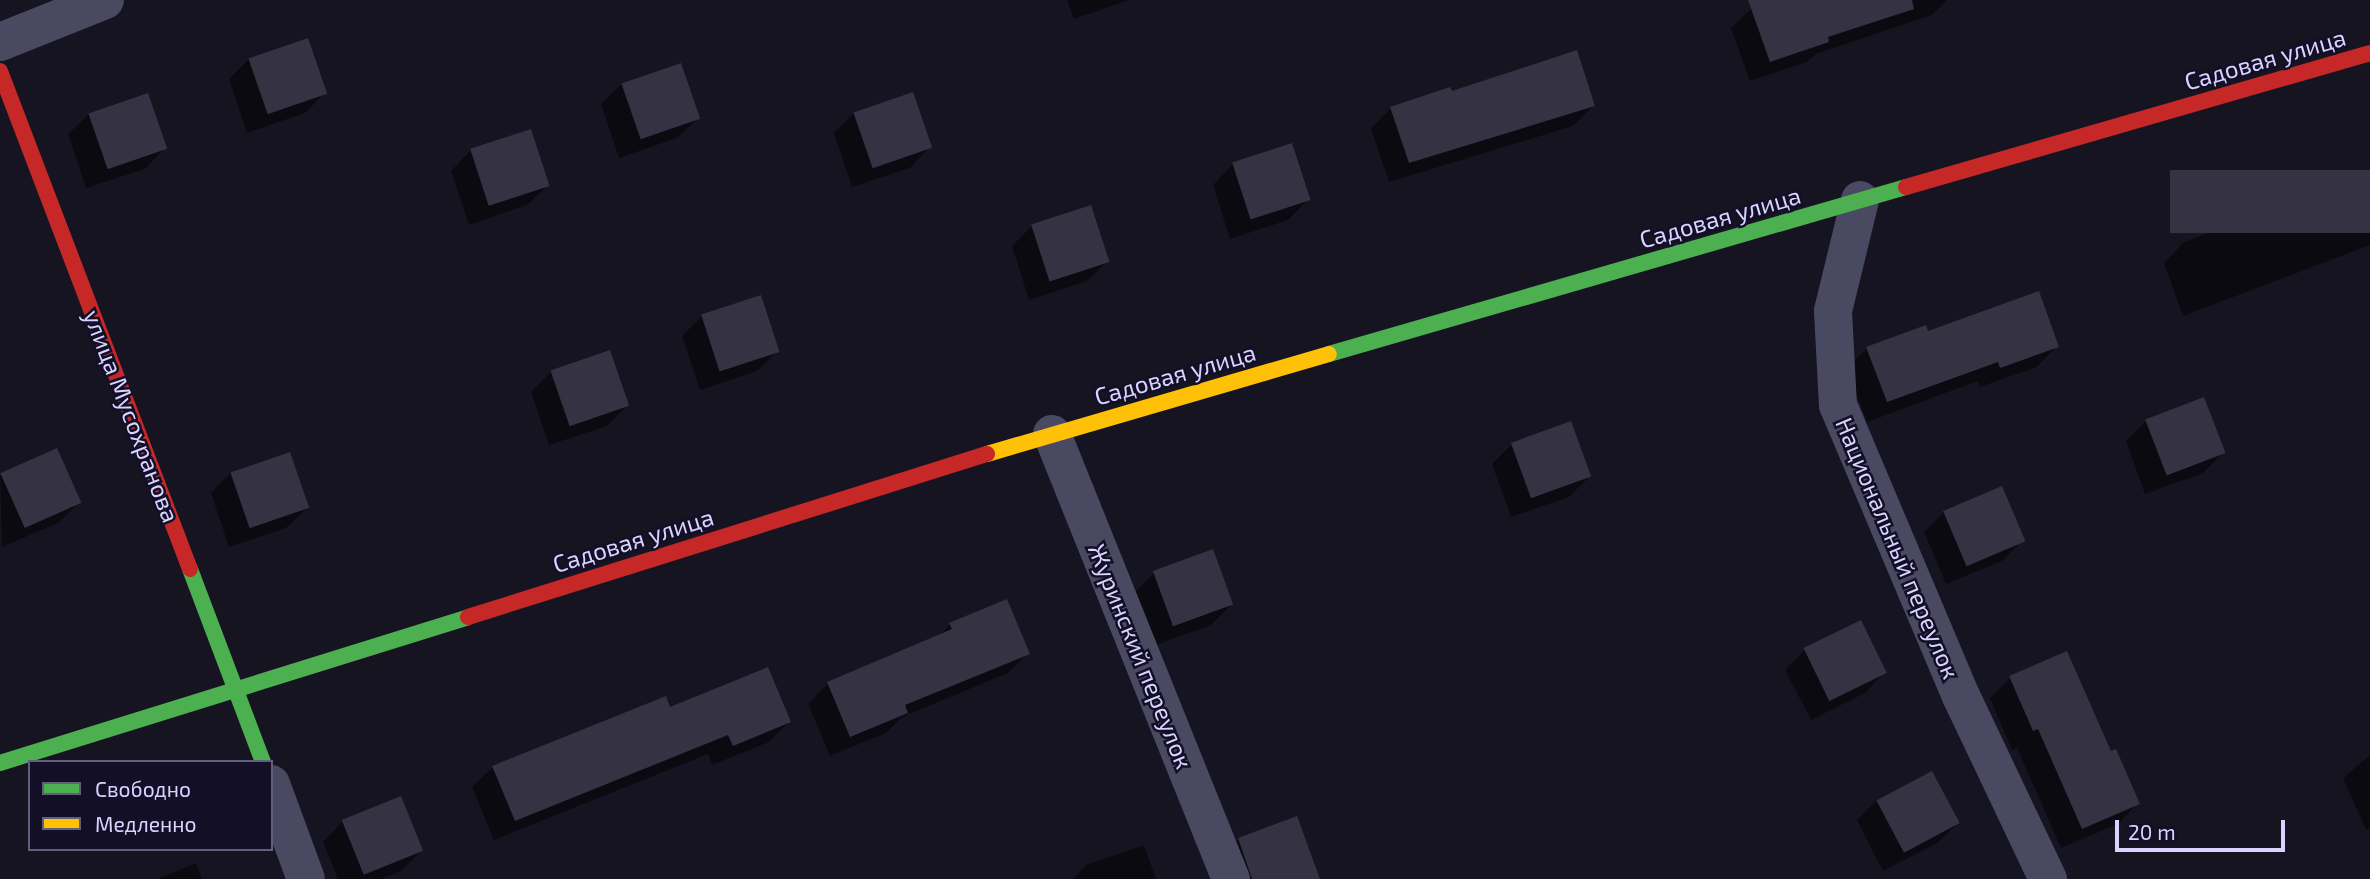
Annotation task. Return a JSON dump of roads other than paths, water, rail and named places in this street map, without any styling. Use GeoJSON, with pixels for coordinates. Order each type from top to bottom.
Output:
{"type":"FeatureCollection","features":[{"type":"Feature","properties":{"kind":"street"},"geometry":{"type":"LineString","coordinates":[[0,42],[105,0]]}},
{"type":"Feature","properties":{"kind":"street","name":"Садовая улица"},"geometry":{"type":"LineString","coordinates":[[0,763],[1052,434],[2370,53]]}},
{"type":"Feature","properties":{"kind":"street","name":"улица Мусохранова"},"geometry":{"type":"LineString","coordinates":[[0,71],[262,760]]}},
{"type":"Feature","properties":{"kind":"street","name":"Национальный переулок"},"geometry":{"type":"LineString","coordinates":[[1860,200],[1833,311],[1838,405],[1961,696],[2048,879]]}},
{"type":"Feature","properties":{"kind":"street","name":"Журинский переулок"},"geometry":{"type":"LineString","coordinates":[[1052,434],[1231,879]]}},
{"type":"Feature","properties":{"kind":"street"},"geometry":{"type":"LineString","coordinates":[[273,789],[306,879]]}}]}
